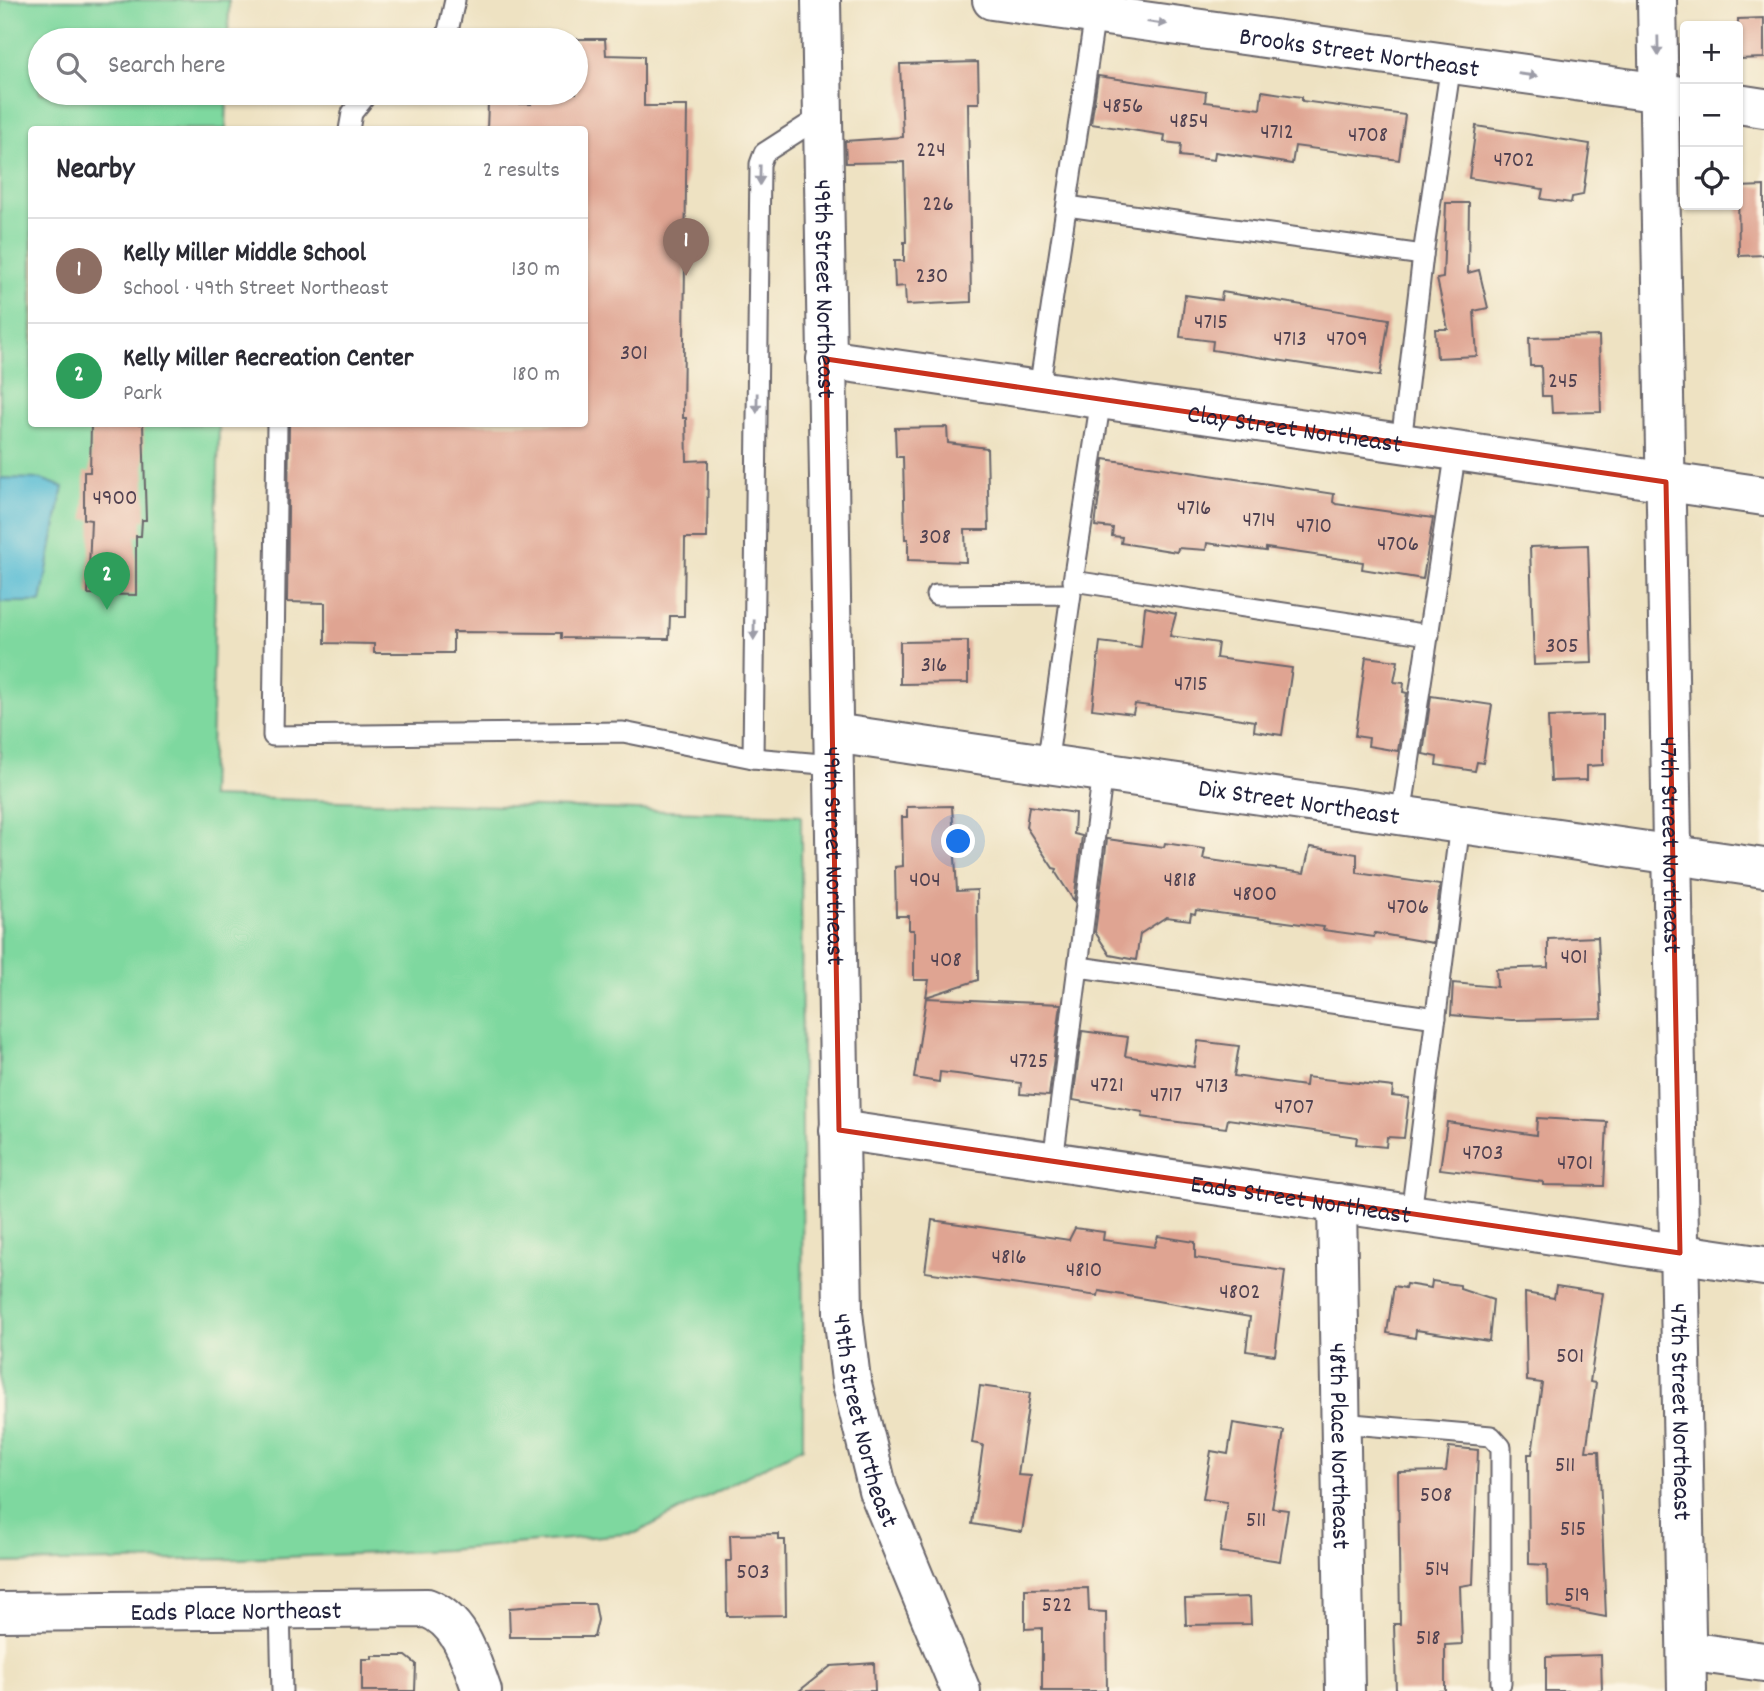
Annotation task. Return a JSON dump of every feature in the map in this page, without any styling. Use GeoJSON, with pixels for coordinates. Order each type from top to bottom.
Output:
{"type":"FeatureCollection","features":[{"type":"Feature","properties":{"kind":"street","name":"49th Street Northeast"},"geometry":{"type":"LineString","coordinates":[[821,0],[843,1313],[860,1425],[878,1490],[961,1691]]}},
{"type":"Feature","properties":{"kind":"street","name":"Brooks Street Northeast"},"geometry":{"type":"LineString","coordinates":[[992,0],[1038,3],[1095,14],[1672,95]]}},
{"type":"Feature","properties":{"kind":"street","name":"47th Street Northeast"},"geometry":{"type":"LineString","coordinates":[[1657,0],[1672,95],[1666,482],[1687,1691]]}},
{"type":"Feature","properties":{"kind":"street"},"geometry":{"type":"LineString","coordinates":[[1743,105],[1764,108]]}},
{"type":"Feature","properties":{"kind":"street","name":"Clay Street Northeast"},"geometry":{"type":"LineString","coordinates":[[827,359],[1764,496]]}},
{"type":"Feature","properties":{"kind":"street","name":"Dix Street Northeast"},"geometry":{"type":"LineString","coordinates":[[833,749],[1046,765],[1103,772],[1764,868]]}},
{"type":"Feature","properties":{"kind":"street","name":"Eads Street Northeast"},"geometry":{"type":"LineString","coordinates":[[839,1130],[1764,1266]]}},
{"type":"Feature","properties":{"kind":"street","name":"48th Place Northeast"},"geometry":{"type":"LineString","coordinates":[[1337,1203],[1345,1691]]}},
{"type":"Feature","properties":{"kind":"street","name":"Eads Place Northeast"},"geometry":{"type":"LineString","coordinates":[[0,1612],[280,1607],[426,1608],[450,1621],[460,1637],[482,1691]]}},
{"type":"Feature","properties":{"kind":"street"},"geometry":{"type":"LineString","coordinates":[[1687,1651],[1764,1662]]}},
{"type":"Feature","properties":{"kind":"lane"},"geometry":{"type":"LineString","coordinates":[[449,28],[455,0]]}},
{"type":"Feature","properties":{"kind":"lane"},"geometry":{"type":"LineString","coordinates":[[1039,390],[1095,14]]}},
{"type":"Feature","properties":{"kind":"lane"},"geometry":{"type":"LineString","coordinates":[[1401,443],[1423,255],[1451,64]]}},
{"type":"Feature","properties":{"kind":"lane"},"geometry":{"type":"LineString","coordinates":[[350,126],[352,113],[358,105]]}},
{"type":"Feature","properties":{"kind":"lane"},"geometry":{"type":"LineString","coordinates":[[752,758],[760,164],[764,153],[823,115]]}},
{"type":"Feature","properties":{"kind":"lane"},"geometry":{"type":"LineString","coordinates":[[1067,206],[1423,255]]}},
{"type":"Feature","properties":{"kind":"lane"},"geometry":{"type":"LineString","coordinates":[[1046,765],[1101,399]]}},
{"type":"Feature","properties":{"kind":"lane"},"geometry":{"type":"LineString","coordinates":[[277,427],[273,736],[623,732],[752,758],[833,749]]}},
{"type":"Feature","properties":{"kind":"lane"},"geometry":{"type":"LineString","coordinates":[[1401,816],[1457,450]]}},
{"type":"Feature","properties":{"kind":"lane"},"geometry":{"type":"LineString","coordinates":[[936,595],[1072,588],[1429,635]]}},
{"type":"Feature","properties":{"kind":"lane"},"geometry":{"type":"LineString","coordinates":[[1053,1161],[1103,772]]}},
{"type":"Feature","properties":{"kind":"lane"},"geometry":{"type":"LineString","coordinates":[[1411,1214],[1460,824]]}},
{"type":"Feature","properties":{"kind":"lane"},"geometry":{"type":"LineString","coordinates":[[1079,967],[1436,1018]]}},
{"type":"Feature","properties":{"kind":"lane"},"geometry":{"type":"LineString","coordinates":[[1340,1423],[1491,1436],[1501,1447],[1502,1683]]}},
{"type":"Feature","properties":{"kind":"lane"},"geometry":{"type":"LineString","coordinates":[[280,1607],[282,1691]]}},
{"type":"Feature","properties":{"kind":"highlighted area"},"geometry":{"type":"Polygon","coordinates":[[[826,359],[1666,482],[1680,1253],[839,1130],[826,359]]]}},
{"type":"Feature","properties":{"kind":"green space"},"geometry":{"type":"Polygon","coordinates":[[[0,0],[229,0],[228,28],[28,28],[28,105],[227,105],[226,126],[28,126],[28,427],[219,427],[210,797],[801,815],[803,1447],[636,1533],[447,1550],[239,1559],[0,1563],[0,0]]]}},
{"type":"Feature","properties":{"kind":"water"},"geometry":{"type":"Polygon","coordinates":[[[0,478],[41,479],[63,487],[41,602],[0,602],[0,478]]]}},
{"type":"Feature","properties":{"kind":"building"},"geometry":{"type":"Polygon","coordinates":[[[1764,18],[1764,58],[1743,59],[1743,21],[1738,19],[1764,18]]]}},
{"type":"Feature","properties":{"kind":"building"},"geometry":{"type":"Polygon","coordinates":[[[588,39],[605,39],[606,55],[644,56],[644,106],[687,106],[683,418],[686,418],[687,461],[708,460],[707,538],[685,538],[684,616],[670,616],[669,639],[561,638],[561,633],[453,632],[453,653],[374,653],[374,644],[325,643],[325,603],[287,602],[289,427],[588,427],[588,126],[487,126],[488,105],[588,105],[588,39]]]}},
{"type":"Feature","properties":{"kind":"building"},"geometry":{"type":"Polygon","coordinates":[[[978,62],[979,103],[968,103],[971,302],[906,305],[905,286],[895,287],[894,261],[904,261],[906,242],[904,162],[846,163],[845,141],[903,137],[900,64],[978,62]]]}},
{"type":"Feature","properties":{"kind":"building"},"geometry":{"type":"Polygon","coordinates":[[[1098,76],[1206,92],[1205,102],[1260,109],[1262,91],[1302,97],[1302,101],[1405,115],[1399,160],[1295,146],[1292,164],[1215,152],[1214,160],[1180,156],[1181,144],[1164,142],[1165,135],[1091,124],[1098,76]]]}},
{"type":"Feature","properties":{"kind":"building"},"geometry":{"type":"Polygon","coordinates":[[[1476,126],[1590,144],[1583,195],[1572,197],[1571,203],[1541,199],[1543,189],[1469,178],[1476,126]]]}},
{"type":"Feature","properties":{"kind":"building"},"geometry":{"type":"Polygon","coordinates":[[[1764,186],[1764,255],[1739,256],[1738,210],[1743,210],[1743,187],[1764,186]]]}},
{"type":"Feature","properties":{"kind":"building"},"geometry":{"type":"Polygon","coordinates":[[[1446,203],[1469,203],[1468,273],[1479,270],[1488,308],[1474,311],[1477,356],[1437,358],[1435,329],[1448,329],[1437,279],[1443,278],[1446,203]]]}},
{"type":"Feature","properties":{"kind":"building"},"geometry":{"type":"Polygon","coordinates":[[[1222,292],[1389,319],[1380,376],[1212,350],[1213,341],[1180,337],[1185,295],[1221,300],[1222,292]]]}},
{"type":"Feature","properties":{"kind":"building"},"geometry":{"type":"Polygon","coordinates":[[[1599,336],[1601,412],[1552,413],[1551,396],[1542,396],[1541,366],[1530,366],[1529,338],[1599,336]]]}},
{"type":"Feature","properties":{"kind":"building"},"geometry":{"type":"Polygon","coordinates":[[[91,427],[143,427],[146,520],[142,520],[141,536],[136,536],[136,595],[88,594],[91,520],[84,519],[84,472],[90,472],[91,427]]]}},
{"type":"Feature","properties":{"kind":"building"},"geometry":{"type":"Polygon","coordinates":[[[947,427],[948,443],[987,448],[989,530],[965,530],[966,562],[908,560],[903,457],[896,457],[895,428],[947,427]]]}},
{"type":"Feature","properties":{"kind":"building"},"geometry":{"type":"Polygon","coordinates":[[[1104,459],[1334,494],[1333,502],[1336,504],[1433,518],[1423,579],[1362,569],[1363,562],[1266,548],[1266,551],[1207,543],[1206,550],[1178,548],[1177,552],[1121,543],[1122,537],[1112,536],[1113,528],[1095,526],[1104,459]]]}},
{"type":"Feature","properties":{"kind":"building"},"geometry":{"type":"Polygon","coordinates":[[[1588,545],[1592,663],[1534,665],[1530,547],[1588,545]]]}},
{"type":"Feature","properties":{"kind":"building"},"geometry":{"type":"Polygon","coordinates":[[[1145,607],[1176,614],[1170,636],[1218,643],[1216,658],[1292,668],[1282,735],[1254,731],[1255,721],[1135,704],[1133,714],[1092,709],[1100,642],[1141,647],[1145,607]]]}},
{"type":"Feature","properties":{"kind":"building"},"geometry":{"type":"Polygon","coordinates":[[[968,641],[968,683],[900,684],[900,642],[968,641]]]}},
{"type":"Feature","properties":{"kind":"building"},"geometry":{"type":"Polygon","coordinates":[[[1366,657],[1398,661],[1394,682],[1404,683],[1403,692],[1407,693],[1398,751],[1368,746],[1369,738],[1355,736],[1366,657]]]}},
{"type":"Feature","properties":{"kind":"building"},"geometry":{"type":"Polygon","coordinates":[[[1431,696],[1492,705],[1483,763],[1477,762],[1475,771],[1436,765],[1437,757],[1423,754],[1431,696]]]}},
{"type":"Feature","properties":{"kind":"building"},"geometry":{"type":"Polygon","coordinates":[[[1603,715],[1603,765],[1587,766],[1587,780],[1551,781],[1548,717],[1603,715]]]}},
{"type":"Feature","properties":{"kind":"building"},"geometry":{"type":"Polygon","coordinates":[[[952,806],[957,891],[977,890],[978,980],[926,997],[929,980],[914,980],[914,930],[909,930],[909,916],[896,916],[895,867],[903,866],[902,817],[907,817],[907,807],[952,806]]]}},
{"type":"Feature","properties":{"kind":"building"},"geometry":{"type":"Polygon","coordinates":[[[1029,806],[1075,813],[1074,834],[1082,836],[1074,901],[1056,873],[1057,869],[1053,868],[1026,827],[1029,806]]]}},
{"type":"Feature","properties":{"kind":"building"},"geometry":{"type":"Polygon","coordinates":[[[1107,839],[1164,847],[1165,843],[1205,849],[1203,859],[1304,873],[1310,847],[1357,854],[1357,873],[1440,885],[1433,943],[1375,933],[1374,937],[1323,930],[1324,927],[1196,910],[1195,914],[1191,913],[1190,920],[1166,917],[1140,934],[1136,960],[1110,955],[1095,932],[1107,839]]]}},
{"type":"Feature","properties":{"kind":"building"},"geometry":{"type":"Polygon","coordinates":[[[1598,937],[1602,1018],[1512,1020],[1451,1015],[1453,983],[1497,987],[1496,969],[1548,967],[1548,939],[1598,937]]]}},
{"type":"Feature","properties":{"kind":"building"},"geometry":{"type":"Polygon","coordinates":[[[926,998],[1061,1004],[1049,1096],[1020,1094],[1021,1083],[957,1074],[940,1072],[939,1082],[914,1078],[926,998]]]}},
{"type":"Feature","properties":{"kind":"building"},"geometry":{"type":"Polygon","coordinates":[[[1082,1031],[1128,1037],[1125,1056],[1194,1067],[1198,1041],[1239,1046],[1234,1076],[1305,1086],[1306,1077],[1393,1087],[1392,1096],[1409,1098],[1404,1138],[1387,1137],[1386,1147],[1356,1144],[1357,1137],[1228,1119],[1226,1128],[1170,1121],[1142,1117],[1143,1112],[1073,1100],[1082,1031]]]}},
{"type":"Feature","properties":{"kind":"building"},"geometry":{"type":"Polygon","coordinates":[[[1537,1118],[1607,1122],[1604,1186],[1543,1185],[1543,1182],[1440,1169],[1447,1122],[1536,1135],[1537,1118]]]}},
{"type":"Feature","properties":{"kind":"building"},"geometry":{"type":"Polygon","coordinates":[[[932,1220],[1069,1240],[1075,1228],[1104,1232],[1103,1240],[1154,1247],[1158,1236],[1195,1242],[1195,1258],[1285,1271],[1275,1355],[1246,1351],[1250,1317],[1099,1291],[1098,1296],[925,1272],[932,1220]]]}},
{"type":"Feature","properties":{"kind":"building"},"geometry":{"type":"Polygon","coordinates":[[[1432,1281],[1460,1285],[1460,1289],[1493,1300],[1489,1341],[1416,1330],[1415,1338],[1387,1333],[1394,1286],[1405,1288],[1406,1284],[1431,1288],[1432,1281]]]}},
{"type":"Feature","properties":{"kind":"building"},"geometry":{"type":"Polygon","coordinates":[[[1556,1286],[1603,1293],[1590,1382],[1596,1383],[1586,1451],[1599,1451],[1606,1617],[1548,1606],[1547,1565],[1529,1564],[1528,1454],[1532,1454],[1542,1383],[1527,1381],[1525,1293],[1554,1298],[1556,1286]]]}},
{"type":"Feature","properties":{"kind":"building"},"geometry":{"type":"Polygon","coordinates":[[[980,1386],[1030,1393],[1018,1475],[1031,1476],[1022,1532],[972,1524],[983,1445],[972,1443],[980,1386]]]}},
{"type":"Feature","properties":{"kind":"building"},"geometry":{"type":"Polygon","coordinates":[[[1233,1423],[1284,1431],[1272,1508],[1288,1510],[1280,1561],[1220,1552],[1227,1502],[1203,1499],[1211,1451],[1228,1454],[1233,1423]]]}},
{"type":"Feature","properties":{"kind":"building"},"geometry":{"type":"Polygon","coordinates":[[[1449,1447],[1478,1450],[1473,1584],[1460,1586],[1462,1644],[1445,1645],[1445,1691],[1396,1691],[1394,1624],[1400,1624],[1398,1472],[1446,1471],[1449,1447]]]}},
{"type":"Feature","properties":{"kind":"building"},"geometry":{"type":"Polygon","coordinates":[[[779,1534],[779,1540],[785,1540],[786,1615],[727,1616],[726,1561],[731,1561],[730,1535],[779,1534]]]}},
{"type":"Feature","properties":{"kind":"building"},"geometry":{"type":"Polygon","coordinates":[[[1088,1588],[1089,1611],[1106,1612],[1107,1691],[1042,1691],[1042,1628],[1025,1629],[1025,1589],[1088,1588]]]}},
{"type":"Feature","properties":{"kind":"building"},"geometry":{"type":"Polygon","coordinates":[[[1250,1597],[1251,1624],[1186,1625],[1185,1599],[1250,1597]]]}},
{"type":"Feature","properties":{"kind":"building"},"geometry":{"type":"Polygon","coordinates":[[[595,1604],[598,1620],[594,1637],[510,1637],[509,1608],[595,1604]]]}},
{"type":"Feature","properties":{"kind":"building"},"geometry":{"type":"Polygon","coordinates":[[[1601,1655],[1602,1691],[1546,1691],[1546,1657],[1601,1655]]]}},
{"type":"Feature","properties":{"kind":"building"},"geometry":{"type":"Polygon","coordinates":[[[372,1656],[406,1656],[416,1664],[415,1691],[362,1691],[362,1659],[372,1659],[372,1656]]]}},
{"type":"Feature","properties":{"kind":"building"},"geometry":{"type":"Polygon","coordinates":[[[874,1663],[875,1691],[799,1691],[831,1666],[874,1663]]]}},
{"type":"Feature","properties":{"kind":"place","name":"Kelly Miller Middle School"},"geometry":{"type":"Point","coordinates":[686,276]}},
{"type":"Feature","properties":{"kind":"place","name":"Kelly Miller Recreation Center"},"geometry":{"type":"Point","coordinates":[107,610]}}]}
